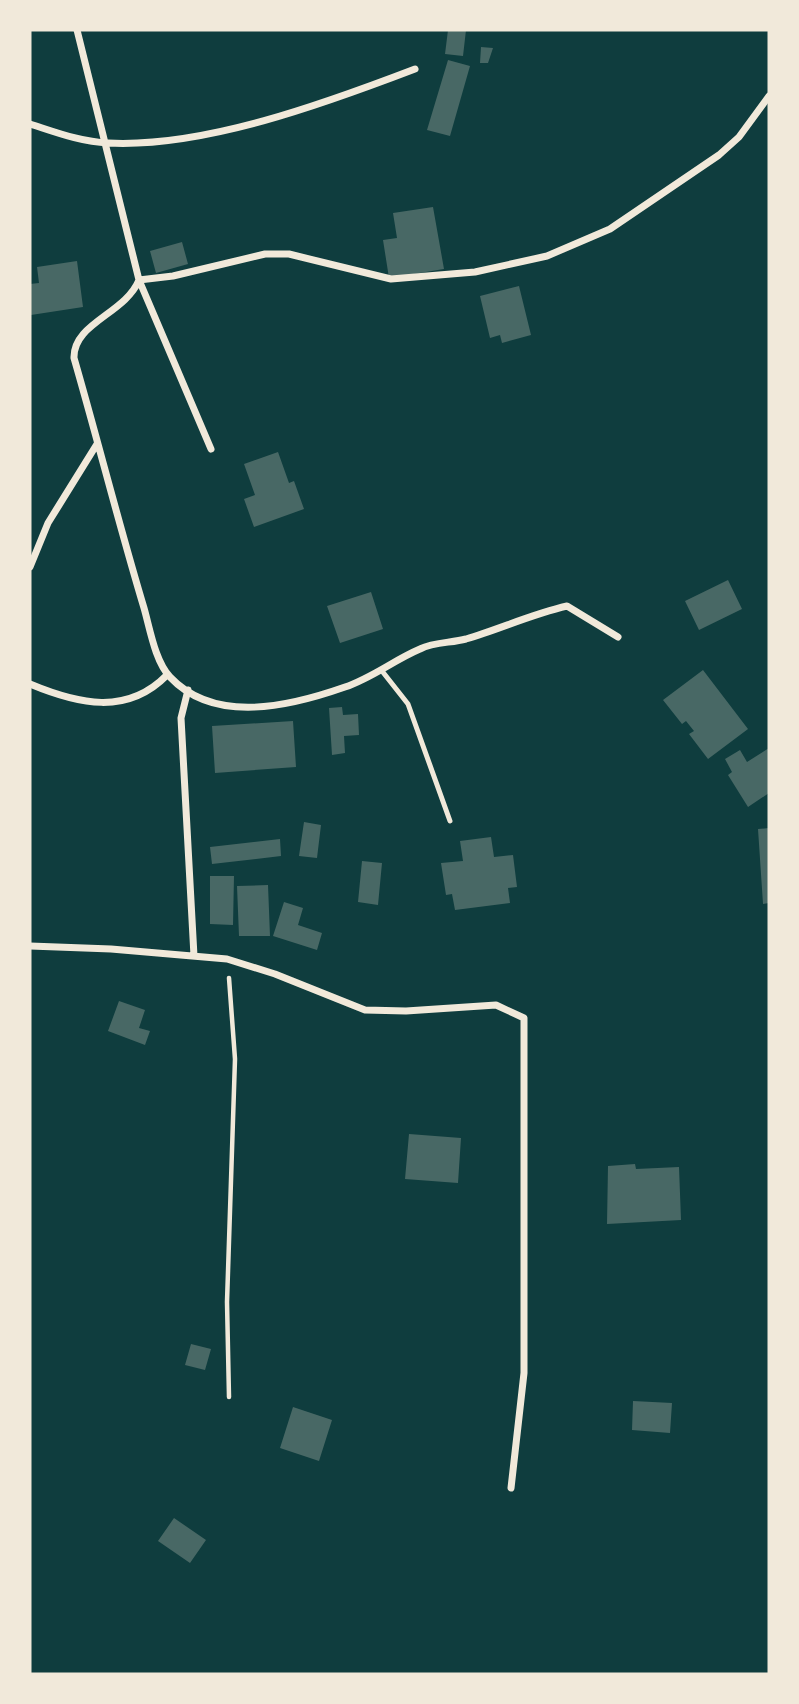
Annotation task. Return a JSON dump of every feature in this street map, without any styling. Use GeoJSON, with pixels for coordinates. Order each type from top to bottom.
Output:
{"type":"FeatureCollection","features":[{"type":"Feature","properties":{"kind":"street"},"geometry":{"type":"LineString","coordinates":[[77,30],[139,280],[211,449]]}},
{"type":"Feature","properties":{"kind":"street"},"geometry":{"type":"LineString","coordinates":[[30,124],[106,143],[146,143],[213,132],[415,69]]}},
{"type":"Feature","properties":{"kind":"street"},"geometry":{"type":"LineString","coordinates":[[618,637],[567,606],[537,613],[505,627],[458,641],[421,648],[382,671],[297,703],[263,708],[219,704],[188,690],[167,675],[155,645],[97,444],[74,348],[86,329],[120,307],[139,280],[187,274],[265,254],[289,254],[391,279],[475,272],[547,256],[610,229],[719,155],[739,137],[769,96]]}},
{"type":"Feature","properties":{"kind":"street"},"geometry":{"type":"LineString","coordinates":[[30,567],[43,534],[97,444]]}},
{"type":"Feature","properties":{"kind":"street"},"geometry":{"type":"LineString","coordinates":[[30,684],[78,700],[120,702],[131,701],[154,689],[167,675]]}},
{"type":"Feature","properties":{"kind":"street"},"geometry":{"type":"LineString","coordinates":[[188,690],[181,718],[194,956]]}},
{"type":"Feature","properties":{"kind":"street"},"geometry":{"type":"LineString","coordinates":[[30,946],[227,959],[275,974],[365,1010],[394,1011],[496,1005],[524,1018],[524,1373],[511,1488]]}},
{"type":"Feature","properties":{"kind":"lane"},"geometry":{"type":"LineString","coordinates":[[382,671],[408,704],[450,821]]}},
{"type":"Feature","properties":{"kind":"path"},"geometry":{"type":"LineString","coordinates":[[227,959],[235,1059],[226,1302],[229,1397]]}},
{"type":"Feature","properties":{"kind":"building"},"geometry":{"type":"Polygon","coordinates":[[[448,30],[466,30],[463,56],[445,54],[448,30]]]}},
{"type":"Feature","properties":{"kind":"building"},"geometry":{"type":"Polygon","coordinates":[[[481,47],[493,48],[488,63],[480,63],[481,47]]]}},
{"type":"Feature","properties":{"kind":"building"},"geometry":{"type":"Polygon","coordinates":[[[448,60],[470,66],[450,136],[427,130],[448,60]]]}},
{"type":"Feature","properties":{"kind":"building"},"geometry":{"type":"Polygon","coordinates":[[[433,207],[444,269],[389,278],[383,240],[397,238],[393,213],[433,207]]]}},
{"type":"Feature","properties":{"kind":"building"},"geometry":{"type":"Polygon","coordinates":[[[182,242],[188,264],[156,273],[150,251],[182,242]]]}},
{"type":"Feature","properties":{"kind":"building"},"geometry":{"type":"Polygon","coordinates":[[[77,261],[83,307],[31,315],[30,284],[39,283],[37,267],[77,261]]]}},
{"type":"Feature","properties":{"kind":"building"},"geometry":{"type":"Polygon","coordinates":[[[519,286],[531,335],[502,343],[500,335],[490,338],[480,296],[519,286]]]}},
{"type":"Feature","properties":{"kind":"building"},"geometry":{"type":"Polygon","coordinates":[[[278,452],[289,483],[294,481],[304,509],[254,527],[244,499],[255,495],[244,464],[278,452]]]}},
{"type":"Feature","properties":{"kind":"building"},"geometry":{"type":"Polygon","coordinates":[[[728,580],[742,609],[699,630],[685,601],[728,580]]]}},
{"type":"Feature","properties":{"kind":"building"},"geometry":{"type":"Polygon","coordinates":[[[371,592],[383,629],[340,643],[327,606],[371,592]]]}},
{"type":"Feature","properties":{"kind":"building"},"geometry":{"type":"Polygon","coordinates":[[[703,670],[748,729],[708,759],[689,734],[694,731],[686,721],[682,724],[663,700],[703,670]]]}},
{"type":"Feature","properties":{"kind":"building"},"geometry":{"type":"Polygon","coordinates":[[[342,707],[343,715],[358,714],[359,735],[344,736],[345,753],[332,755],[329,708],[342,707]]]}},
{"type":"Feature","properties":{"kind":"building"},"geometry":{"type":"Polygon","coordinates":[[[293,721],[296,767],[215,773],[212,726],[293,721]]]}},
{"type":"Feature","properties":{"kind":"building"},"geometry":{"type":"Polygon","coordinates":[[[769,748],[769,793],[748,807],[728,775],[732,772],[725,759],[740,750],[747,762],[769,748]]]}},
{"type":"Feature","properties":{"kind":"building"},"geometry":{"type":"Polygon","coordinates":[[[304,822],[321,825],[317,858],[299,856],[304,822]]]}},
{"type":"Feature","properties":{"kind":"building"},"geometry":{"type":"Polygon","coordinates":[[[769,828],[769,903],[763,904],[758,829],[769,828]]]}},
{"type":"Feature","properties":{"kind":"building"},"geometry":{"type":"Polygon","coordinates":[[[491,837],[494,857],[513,855],[517,887],[508,888],[510,903],[455,910],[452,894],[446,895],[441,863],[463,861],[460,841],[491,837]]]}},
{"type":"Feature","properties":{"kind":"building"},"geometry":{"type":"Polygon","coordinates":[[[280,839],[281,856],[212,864],[210,847],[280,839]]]}},
{"type":"Feature","properties":{"kind":"building"},"geometry":{"type":"Polygon","coordinates":[[[362,861],[382,863],[378,905],[358,902],[362,861]]]}},
{"type":"Feature","properties":{"kind":"building"},"geometry":{"type":"Polygon","coordinates":[[[210,876],[234,876],[233,925],[210,924],[210,876]]]}},
{"type":"Feature","properties":{"kind":"building"},"geometry":{"type":"Polygon","coordinates":[[[268,885],[270,936],[239,936],[237,886],[268,885]]]}},
{"type":"Feature","properties":{"kind":"building"},"geometry":{"type":"Polygon","coordinates":[[[284,902],[303,908],[298,925],[322,933],[317,950],[273,936],[284,902]]]}},
{"type":"Feature","properties":{"kind":"building"},"geometry":{"type":"Polygon","coordinates":[[[119,1001],[145,1010],[139,1028],[150,1031],[145,1045],[108,1031],[119,1001]]]}},
{"type":"Feature","properties":{"kind":"building"},"geometry":{"type":"Polygon","coordinates":[[[409,1134],[461,1138],[458,1183],[405,1179],[409,1134]]]}},
{"type":"Feature","properties":{"kind":"building"},"geometry":{"type":"Polygon","coordinates":[[[635,1164],[636,1169],[679,1167],[681,1220],[607,1224],[608,1166],[635,1164]]]}},
{"type":"Feature","properties":{"kind":"building"},"geometry":{"type":"Polygon","coordinates":[[[191,1344],[211,1349],[205,1370],[185,1365],[191,1344]]]}},
{"type":"Feature","properties":{"kind":"building"},"geometry":{"type":"Polygon","coordinates":[[[633,1401],[672,1403],[670,1433],[632,1430],[633,1401]]]}},
{"type":"Feature","properties":{"kind":"building"},"geometry":{"type":"Polygon","coordinates":[[[293,1407],[332,1420],[319,1461],[280,1448],[293,1407]]]}},
{"type":"Feature","properties":{"kind":"building"},"geometry":{"type":"Polygon","coordinates":[[[174,1518],[206,1540],[190,1563],[158,1541],[174,1518]]]}}]}
